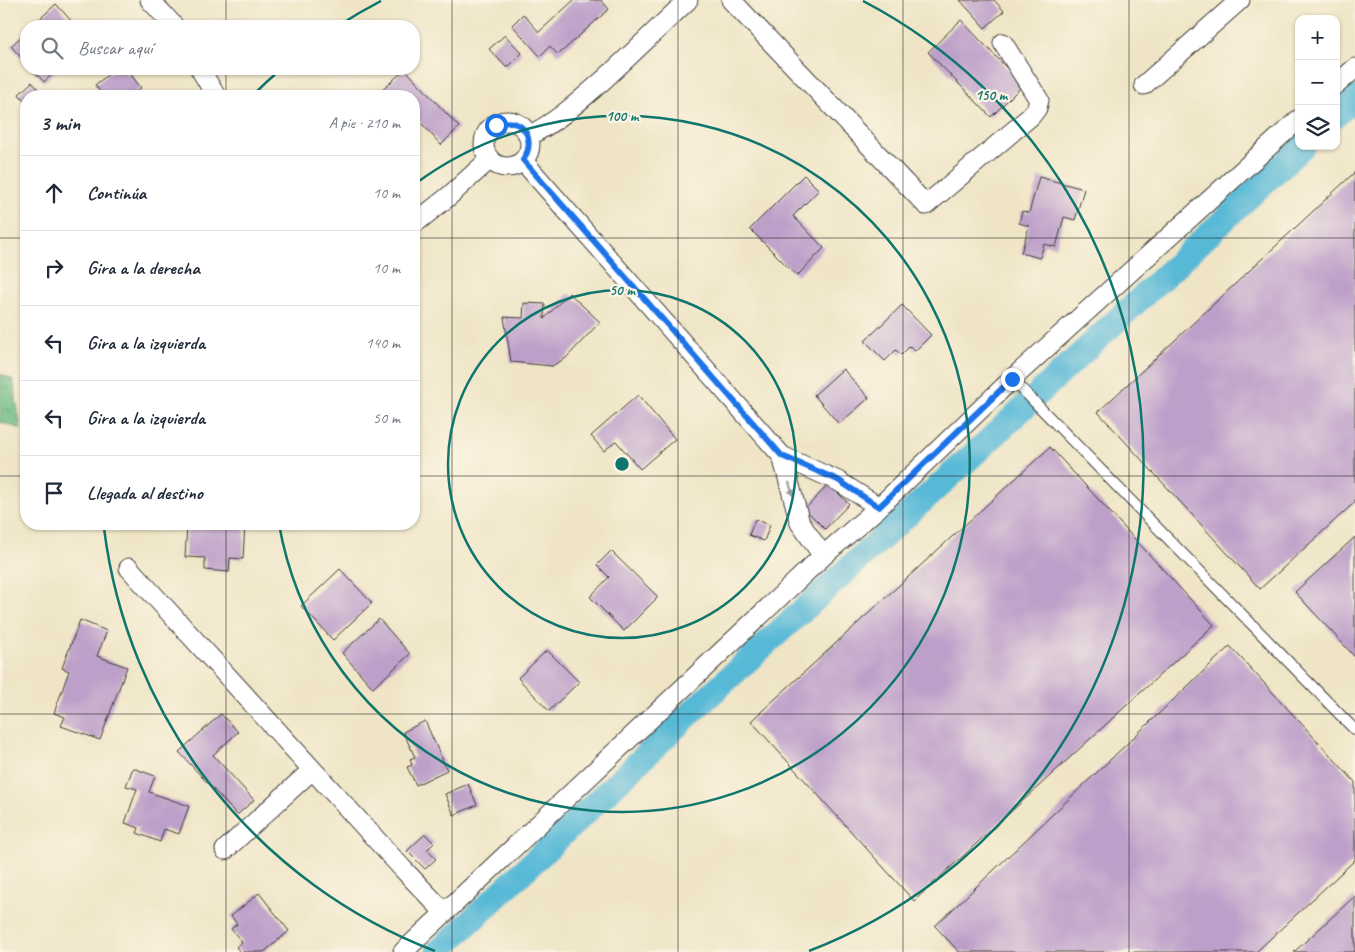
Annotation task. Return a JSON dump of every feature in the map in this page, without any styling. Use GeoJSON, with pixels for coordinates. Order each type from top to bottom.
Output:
{"type":"FeatureCollection","features":[{"type":"Feature","properties":{"kind":"street"},"geometry":{"type":"LineString","coordinates":[[150,0],[168,20]]}},
{"type":"Feature","properties":{"kind":"street"},"geometry":{"type":"LineString","coordinates":[[528,136],[546,127],[570,109],[688,0]]}},
{"type":"Feature","properties":{"kind":"street"},"geometry":{"type":"LineString","coordinates":[[731,0],[926,205],[1031,116],[1037,108],[1039,100],[1003,43]]}},
{"type":"Feature","properties":{"kind":"street"},"geometry":{"type":"LineString","coordinates":[[1144,85],[1240,0]]}},
{"type":"Feature","properties":{"kind":"street"},"geometry":{"type":"LineString","coordinates":[[1340,81],[1355,68]]}},
{"type":"Feature","properties":{"kind":"street"},"geometry":{"type":"LineString","coordinates":[[204,75],[212,90]]}},
{"type":"Feature","properties":{"kind":"street"},"geometry":{"type":"LineString","coordinates":[[506,122],[517,124],[522,127],[528,136],[529,149],[523,160],[512,167],[500,166],[490,159],[485,149],[485,138],[491,128],[496,125],[506,122]]}},
{"type":"Feature","properties":{"kind":"street"},"geometry":{"type":"LineString","coordinates":[[403,952],[823,556],[879,507],[1012,379],[1295,123]]}},
{"type":"Feature","properties":{"kind":"street"},"geometry":{"type":"LineString","coordinates":[[420,219],[490,159]]}},
{"type":"Feature","properties":{"kind":"street"},"geometry":{"type":"LineString","coordinates":[[523,160],[782,456],[838,480],[879,507]]}},
{"type":"Feature","properties":{"kind":"street"},"geometry":{"type":"LineString","coordinates":[[782,456],[800,523],[823,556]]}},
{"type":"Feature","properties":{"kind":"street"},"geometry":{"type":"LineString","coordinates":[[129,568],[445,913]]}},
{"type":"Feature","properties":{"kind":"street"},"geometry":{"type":"LineString","coordinates":[[225,850],[312,770]]}},
{"type":"Feature","properties":{"kind":"lane"},"geometry":{"type":"LineString","coordinates":[[1012,379],[1355,730]]}},
{"type":"Feature","properties":{"kind":"green space"},"geometry":{"type":"Polygon","coordinates":[[[0,374],[13,380],[20,429],[0,422],[0,374]]]}},
{"type":"Feature","properties":{"kind":"building"},"geometry":{"type":"Polygon","coordinates":[[[574,0],[601,0],[609,9],[558,55],[550,46],[540,56],[512,25],[523,14],[539,32],[574,0]]]}},
{"type":"Feature","properties":{"kind":"building"},"geometry":{"type":"Polygon","coordinates":[[[960,0],[994,0],[1004,11],[985,28],[960,0]]]}},
{"type":"Feature","properties":{"kind":"building"},"geometry":{"type":"Polygon","coordinates":[[[56,4],[71,20],[39,20],[56,4]]]}},
{"type":"Feature","properties":{"kind":"building"},"geometry":{"type":"Polygon","coordinates":[[[961,20],[1023,85],[991,117],[928,52],[961,20]]]}},
{"type":"Feature","properties":{"kind":"building"},"geometry":{"type":"Polygon","coordinates":[[[505,35],[522,53],[507,68],[489,49],[505,35]]]}},
{"type":"Feature","properties":{"kind":"building"},"geometry":{"type":"Polygon","coordinates":[[[20,38],[20,56],[11,46],[20,38]]]}},
{"type":"Feature","properties":{"kind":"building"},"geometry":{"type":"Polygon","coordinates":[[[38,75],[52,75],[44,82],[38,75]]]}},
{"type":"Feature","properties":{"kind":"building"},"geometry":{"type":"Polygon","coordinates":[[[108,75],[131,75],[141,88],[138,90],[99,90],[95,85],[108,75]]]}},
{"type":"Feature","properties":{"kind":"building"},"geometry":{"type":"Polygon","coordinates":[[[399,75],[411,75],[459,127],[441,145],[420,122],[420,90],[382,90],[399,75]]]}},
{"type":"Feature","properties":{"kind":"building"},"geometry":{"type":"Polygon","coordinates":[[[32,82],[39,90],[23,90],[32,82]]]}},
{"type":"Feature","properties":{"kind":"building"},"geometry":{"type":"Polygon","coordinates":[[[1355,172],[1355,502],[1260,589],[1098,412],[1355,172]]]}},
{"type":"Feature","properties":{"kind":"building"},"geometry":{"type":"Polygon","coordinates":[[[804,175],[819,190],[793,216],[824,248],[797,276],[750,229],[804,175]]]}},
{"type":"Feature","properties":{"kind":"building"},"geometry":{"type":"Polygon","coordinates":[[[1039,177],[1084,189],[1075,220],[1064,217],[1056,247],[1044,244],[1040,258],[1021,253],[1029,226],[1019,223],[1022,211],[1029,213],[1039,177]]]}},
{"type":"Feature","properties":{"kind":"building"},"geometry":{"type":"Polygon","coordinates":[[[569,293],[600,322],[566,358],[552,366],[511,362],[504,317],[523,318],[524,303],[545,304],[544,319],[569,293]]]}},
{"type":"Feature","properties":{"kind":"building"},"geometry":{"type":"Polygon","coordinates":[[[902,305],[931,335],[915,351],[910,346],[901,355],[896,350],[885,361],[865,341],[902,305]]]}},
{"type":"Feature","properties":{"kind":"building"},"geometry":{"type":"Polygon","coordinates":[[[843,369],[869,398],[839,424],[814,395],[843,369]]]}},
{"type":"Feature","properties":{"kind":"building"},"geometry":{"type":"Polygon","coordinates":[[[638,395],[675,439],[640,469],[616,441],[604,451],[591,436],[638,395]]]}},
{"type":"Feature","properties":{"kind":"building"},"geometry":{"type":"Polygon","coordinates":[[[1050,447],[1214,625],[914,901],[751,721],[1050,447]]]}},
{"type":"Feature","properties":{"kind":"building"},"geometry":{"type":"Polygon","coordinates":[[[829,484],[849,504],[825,529],[805,509],[829,484]]]}},
{"type":"Feature","properties":{"kind":"building"},"geometry":{"type":"Polygon","coordinates":[[[755,519],[770,525],[764,541],[749,535],[755,519]]]}},
{"type":"Feature","properties":{"kind":"building"},"geometry":{"type":"Polygon","coordinates":[[[187,530],[245,530],[243,559],[230,558],[229,572],[205,570],[205,558],[185,557],[187,530]]]}},
{"type":"Feature","properties":{"kind":"building"},"geometry":{"type":"Polygon","coordinates":[[[1355,537],[1355,657],[1295,592],[1355,537]]]}},
{"type":"Feature","properties":{"kind":"building"},"geometry":{"type":"Polygon","coordinates":[[[611,551],[658,597],[624,631],[590,597],[609,577],[597,565],[611,551]]]}},
{"type":"Feature","properties":{"kind":"building"},"geometry":{"type":"Polygon","coordinates":[[[340,569],[372,603],[333,640],[301,606],[340,569]]]}},
{"type":"Feature","properties":{"kind":"building"},"geometry":{"type":"Polygon","coordinates":[[[379,619],[410,654],[373,688],[342,653],[379,619]]]}},
{"type":"Feature","properties":{"kind":"building"},"geometry":{"type":"Polygon","coordinates":[[[80,620],[107,631],[97,656],[127,667],[100,740],[61,726],[65,717],[54,713],[69,671],[62,668],[80,620]]]}},
{"type":"Feature","properties":{"kind":"building"},"geometry":{"type":"Polygon","coordinates":[[[1230,646],[1355,782],[1355,860],[1256,952],[959,952],[935,926],[1230,646]]]}},
{"type":"Feature","properties":{"kind":"building"},"geometry":{"type":"Polygon","coordinates":[[[547,650],[579,682],[549,711],[518,678],[547,650]]]}},
{"type":"Feature","properties":{"kind":"building"},"geometry":{"type":"Polygon","coordinates":[[[221,714],[238,732],[213,755],[254,800],[237,815],[179,752],[221,714]]]}},
{"type":"Feature","properties":{"kind":"building"},"geometry":{"type":"Polygon","coordinates":[[[425,721],[447,770],[416,785],[407,767],[412,765],[410,759],[415,757],[403,732],[425,721]]]}},
{"type":"Feature","properties":{"kind":"building"},"geometry":{"type":"Polygon","coordinates":[[[133,768],[155,776],[149,792],[189,806],[179,834],[164,829],[160,842],[137,833],[139,828],[125,823],[137,789],[126,786],[133,768]]]}},
{"type":"Feature","properties":{"kind":"building"},"geometry":{"type":"Polygon","coordinates":[[[468,784],[477,805],[454,815],[445,794],[468,784]]]}},
{"type":"Feature","properties":{"kind":"building"},"geometry":{"type":"Polygon","coordinates":[[[425,834],[434,843],[427,850],[436,859],[425,869],[407,851],[425,834]]]}},
{"type":"Feature","properties":{"kind":"building"},"geometry":{"type":"Polygon","coordinates":[[[259,893],[289,931],[264,952],[240,952],[236,947],[242,942],[231,929],[237,924],[231,916],[259,893]]]}},
{"type":"Feature","properties":{"kind":"building"},"geometry":{"type":"Polygon","coordinates":[[[1355,896],[1355,952],[1294,952],[1355,896]]]}},
{"type":"Feature","properties":{"kind":"waterway"},"geometry":{"type":"LineString","coordinates":[[1340,111],[1355,97]]}},
{"type":"Feature","properties":{"kind":"waterway"},"geometry":{"type":"LineString","coordinates":[[438,952],[699,705],[987,442],[1299,150]]}},
{"type":"Feature","properties":{"kind":"route"},"geometry":{"type":"LineString","coordinates":[[496,125],[512,122],[526,131],[529,149],[523,160],[782,456],[838,480],[879,507],[1012,379]]}}]}
